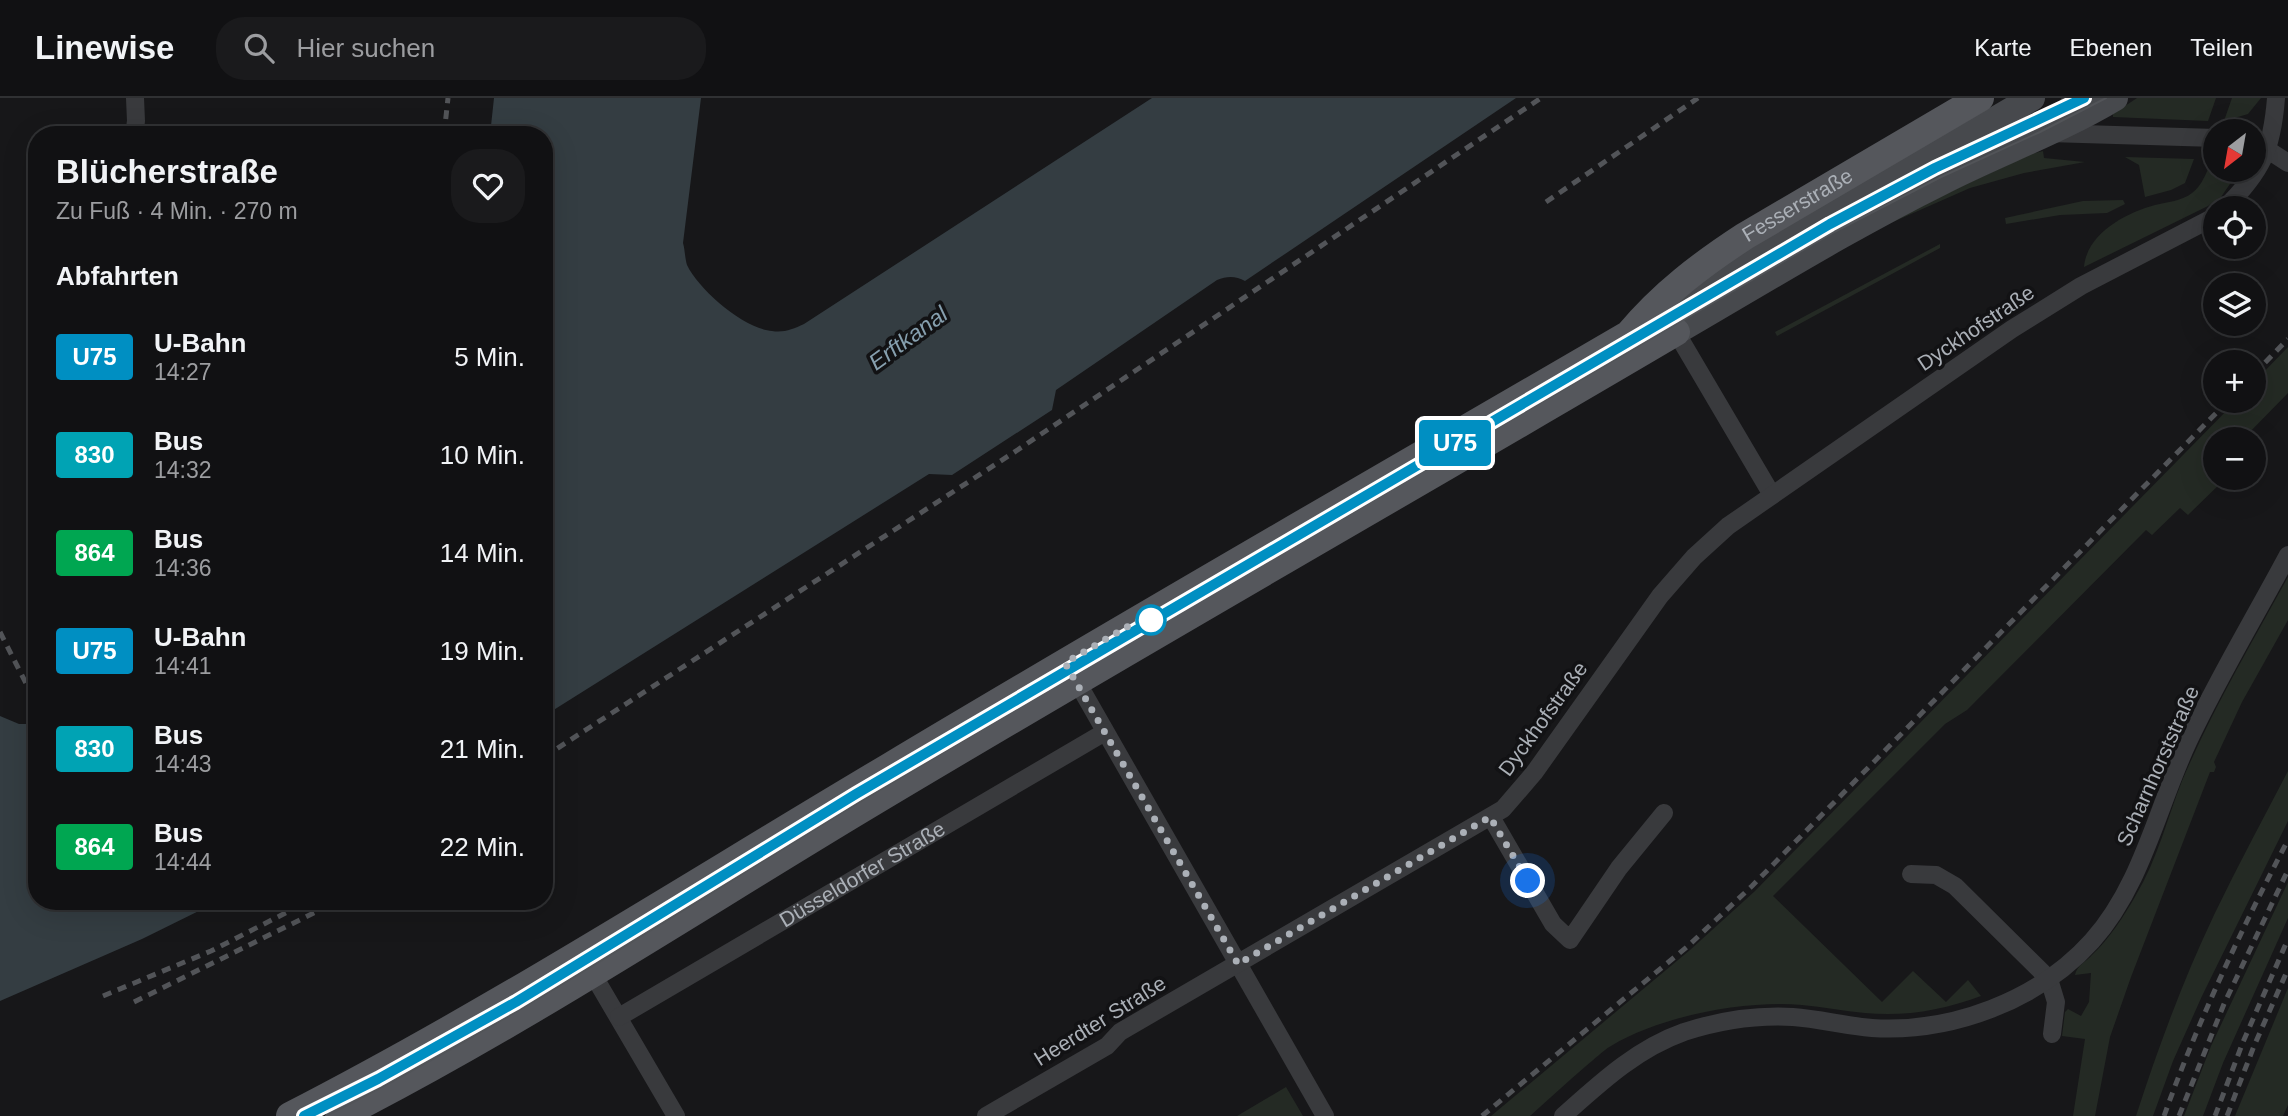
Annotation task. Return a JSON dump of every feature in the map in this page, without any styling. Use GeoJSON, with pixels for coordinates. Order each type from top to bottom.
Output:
{"type":"FeatureCollection","features":[{"type":"Feature","properties":{"kind":"main road","name":"Fesserstraße"},"geometry":{"type":"LineString","coordinates":[[1629,334],[1647,313],[1707,260],[1980,98]]}},
{"type":"Feature","properties":{"kind":"main road"},"geometry":{"type":"LineString","coordinates":[[1071,672],[1629,334],[2032,98]]}},
{"type":"Feature","properties":{"kind":"main road"},"geometry":{"type":"LineString","coordinates":[[340,1116],[387,1092],[863,782],[1071,672],[1887,210],[2115,98]]}},
{"type":"Feature","properties":{"kind":"main road"},"geometry":{"type":"LineString","coordinates":[[290,1116],[512,996],[587,964]]}},
{"type":"Feature","properties":{"kind":"street"},"geometry":{"type":"LineString","coordinates":[[135,98],[135,126]]}},
{"type":"Feature","properties":{"kind":"street"},"geometry":{"type":"LineString","coordinates":[[2049,132],[2073,98]]}},
{"type":"Feature","properties":{"kind":"street"},"geometry":{"type":"LineString","coordinates":[[2266,131],[2276,98]]}},
{"type":"Feature","properties":{"kind":"street"},"geometry":{"type":"LineString","coordinates":[[1963,139],[2014,132],[2203,138]]}},
{"type":"Feature","properties":{"kind":"street"},"geometry":{"type":"LineString","coordinates":[[2266,151],[2288,163]]}},
{"type":"Feature","properties":{"kind":"street"},"geometry":{"type":"LineString","coordinates":[[2235,196],[2247,182]]}},
{"type":"Feature","properties":{"kind":"street","name":"Dyckhofstraße"},"geometry":{"type":"LineString","coordinates":[[1238,964],[1503,808],[1519,792],[1660,596],[1694,557],[1728,526],[2012,329],[2081,286],[2203,223]]}},
{"type":"Feature","properties":{"kind":"street"},"geometry":{"type":"LineString","coordinates":[[1676,331],[1773,495]]}},
{"type":"Feature","properties":{"kind":"street","name":"Scharnhorststraße"},"geometry":{"type":"LineString","coordinates":[[1563,1116],[1615,1070],[1648,1048],[1683,1032],[1754,1017],[1794,1017],[1874,1028],[1914,1027],[1948,1022],[1981,1012],[2017,997],[2049,979],[2091,942],[2121,902],[2143,856],[2188,742],[2288,555]]}},
{"type":"Feature","properties":{"kind":"street"},"geometry":{"type":"LineString","coordinates":[[1071,672],[1325,1116]]}},
{"type":"Feature","properties":{"kind":"street","name":"Düsseldorfer Straße"},"geometry":{"type":"LineString","coordinates":[[619,1017],[1105,732]]}},
{"type":"Feature","properties":{"kind":"street"},"geometry":{"type":"LineString","coordinates":[[1490,817],[1553,923],[1570,940],[1619,869],[1664,813]]}},
{"type":"Feature","properties":{"kind":"street"},"geometry":{"type":"LineString","coordinates":[[1911,874],[1936,875],[1955,886],[2049,979],[2056,1002],[2053,1034]]}},
{"type":"Feature","properties":{"kind":"street"},"geometry":{"type":"LineString","coordinates":[[587,964],[676,1116]]}},
{"type":"Feature","properties":{"kind":"street","name":"Heerdter Straße"},"geometry":{"type":"LineString","coordinates":[[986,1116],[1107,1046],[1120,1032],[1238,964]]}},
{"type":"Feature","properties":{"kind":"shaded area"},"geometry":{"type":"Polygon","coordinates":[[[2137,98],[2216,98],[2209,119],[2203,121],[2113,117],[2113,114],[2137,98]]]}},
{"type":"Feature","properties":{"kind":"shaded area"},"geometry":{"type":"Polygon","coordinates":[[[2232,98],[2261,98],[2248,114],[2225,119],[2232,98]]]}},
{"type":"Feature","properties":{"kind":"shaded area"},"geometry":{"type":"Polygon","coordinates":[[[2043,151],[2044,158],[2085,162],[2024,173],[1970,188],[1868,233],[1915,208],[2031,154],[2043,151]]]}},
{"type":"Feature","properties":{"kind":"shaded area"},"geometry":{"type":"Polygon","coordinates":[[[2125,157],[2194,159],[2185,183],[2145,197],[2139,165],[2125,157]]]}},
{"type":"Feature","properties":{"kind":"shaded area"},"geometry":{"type":"Polygon","coordinates":[[[2203,178],[2203,182],[2231,182],[2222,196],[2203,196],[2203,208],[2084,267],[2092,244],[2110,226],[2132,213],[2188,196],[2203,178]]]}},
{"type":"Feature","properties":{"kind":"shaded area"},"geometry":{"type":"Polygon","coordinates":[[[2123,200],[2125,204],[2107,213],[2060,215],[2006,224],[2005,218],[2083,201],[2123,200]]]}},
{"type":"Feature","properties":{"kind":"shaded area"},"geometry":{"type":"Polygon","coordinates":[[[1940,244],[1940,248],[1777,336],[1775,332],[1940,244]]]}},
{"type":"Feature","properties":{"kind":"shaded area"},"geometry":{"type":"Polygon","coordinates":[[[2288,347],[2288,393],[2255,427],[2210,427],[2224,413],[2266,413],[2266,370],[2288,347]]]}},
{"type":"Feature","properties":{"kind":"shaded area"},"geometry":{"type":"Polygon","coordinates":[[[2203,435],[2203,490],[2214,490],[2188,515],[2180,508],[2152,535],[2146,530],[1967,710],[1945,724],[1773,896],[1882,1002],[1913,971],[1946,1002],[1968,980],[1981,996],[1938,1009],[1909,1013],[1865,1013],[1779,1004],[1704,1012],[1654,1026],[1608,1048],[1530,1116],[1491,1116],[1690,950],[1755,891],[2203,435]]]}},
{"type":"Feature","properties":{"kind":"shaded area"},"geometry":{"type":"Polygon","coordinates":[[[2288,577],[2288,620],[2242,702],[2214,762],[2214,772],[2210,772],[2110,1037],[2095,1116],[2073,1116],[2085,1039],[2062,1036],[2065,1012],[2068,1009],[2081,1016],[2089,1002],[2091,973],[2075,975],[2076,972],[2111,934],[2143,882],[2182,781],[2206,729],[2288,577]]]}},
{"type":"Feature","properties":{"kind":"shaded area"},"geometry":{"type":"Polygon","coordinates":[[[2288,771],[2288,821],[2202,996],[2173,1061],[2153,1116],[2136,1116],[2172,1014],[2203,940],[2288,771]]]}},
{"type":"Feature","properties":{"kind":"shaded area"},"geometry":{"type":"Polygon","coordinates":[[[2288,882],[2288,918],[2223,1063],[2203,1116],[2184,1116],[2211,1046],[2288,882]]]}},
{"type":"Feature","properties":{"kind":"shaded area"},"geometry":{"type":"Polygon","coordinates":[[[2288,988],[2288,1105],[2283,1116],[2235,1116],[2288,988]]]}},
{"type":"Feature","properties":{"kind":"shaded area"},"geometry":{"type":"Polygon","coordinates":[[[1286,1087],[1303,1116],[1237,1116],[1286,1087]]]}},
{"type":"Feature","properties":{"kind":"water","name":"Erftkanal"},"geometry":{"type":"Polygon","coordinates":[[[494,98],[701,98],[683,243],[687,265],[701,286],[736,316],[761,329],[776,331],[804,324],[1152,98],[1516,98],[1245,281],[1231,277],[1217,280],[1056,390],[1052,410],[952,475],[929,474],[553,710],[553,126],[491,126],[494,98]]]}},
{"type":"Feature","properties":{"kind":"water"},"geometry":{"type":"Polygon","coordinates":[[[0,716],[19,724],[28,724],[28,910],[201,910],[142,939],[0,1001],[0,716]]]}},
{"type":"Feature","properties":{"kind":"tram line"},"geometry":{"type":"LineString","coordinates":[[1950,161],[2084,98]]}},
{"type":"Feature","properties":{"kind":"tram line"},"geometry":{"type":"LineString","coordinates":[[326,1116],[531,1003],[984,728],[1834,232],[2106,98]]}},
{"type":"Feature","properties":{"kind":"tram line"},"geometry":{"type":"LineString","coordinates":[[304,1116],[335,1100]]}},
{"type":"Feature","properties":{"kind":"railway"},"geometry":{"type":"LineString","coordinates":[[445,126],[448,98]]}},
{"type":"Feature","properties":{"kind":"railway"},"geometry":{"type":"LineString","coordinates":[[553,751],[1013,453],[1541,98]]}},
{"type":"Feature","properties":{"kind":"railway"},"geometry":{"type":"LineString","coordinates":[[1546,202],[1698,98]]}},
{"type":"Feature","properties":{"kind":"railway"},"geometry":{"type":"LineString","coordinates":[[2266,362],[2288,339]]}},
{"type":"Feature","properties":{"kind":"railway"},"geometry":{"type":"LineString","coordinates":[[1482,1116],[1688,946],[1752,886],[2216,413]]}},
{"type":"Feature","properties":{"kind":"railway"},"geometry":{"type":"LineString","coordinates":[[0,632],[28,687]]}},
{"type":"Feature","properties":{"kind":"railway"},"geometry":{"type":"LineString","coordinates":[[2164,1116],[2221,976],[2288,840]]}},
{"type":"Feature","properties":{"kind":"railway"},"geometry":{"type":"LineString","coordinates":[[2179,1116],[2224,1004],[2288,870]]}},
{"type":"Feature","properties":{"kind":"railway"},"geometry":{"type":"LineString","coordinates":[[103,996],[211,951],[291,910]]}},
{"type":"Feature","properties":{"kind":"railway"},"geometry":{"type":"LineString","coordinates":[[134,1002],[320,910]]}},
{"type":"Feature","properties":{"kind":"railway"},"geometry":{"type":"LineString","coordinates":[[2215,1116],[2243,1042],[2288,939]]}},
{"type":"Feature","properties":{"kind":"railway"},"geometry":{"type":"LineString","coordinates":[[2227,1116],[2288,969]]}},
{"type":"Feature","properties":{"kind":"metro line","name":"U75"},"geometry":{"type":"LineString","coordinates":[[304,1116],[378,1079],[516,1002],[856,794],[1830,224],[1935,168],[2084,98]]}},
{"type":"Feature","properties":{"kind":"route"},"geometry":{"type":"LineString","coordinates":[[1151,620],[1137,621],[1065,663],[1238,964],[1490,817],[1528,881]]}}]}
